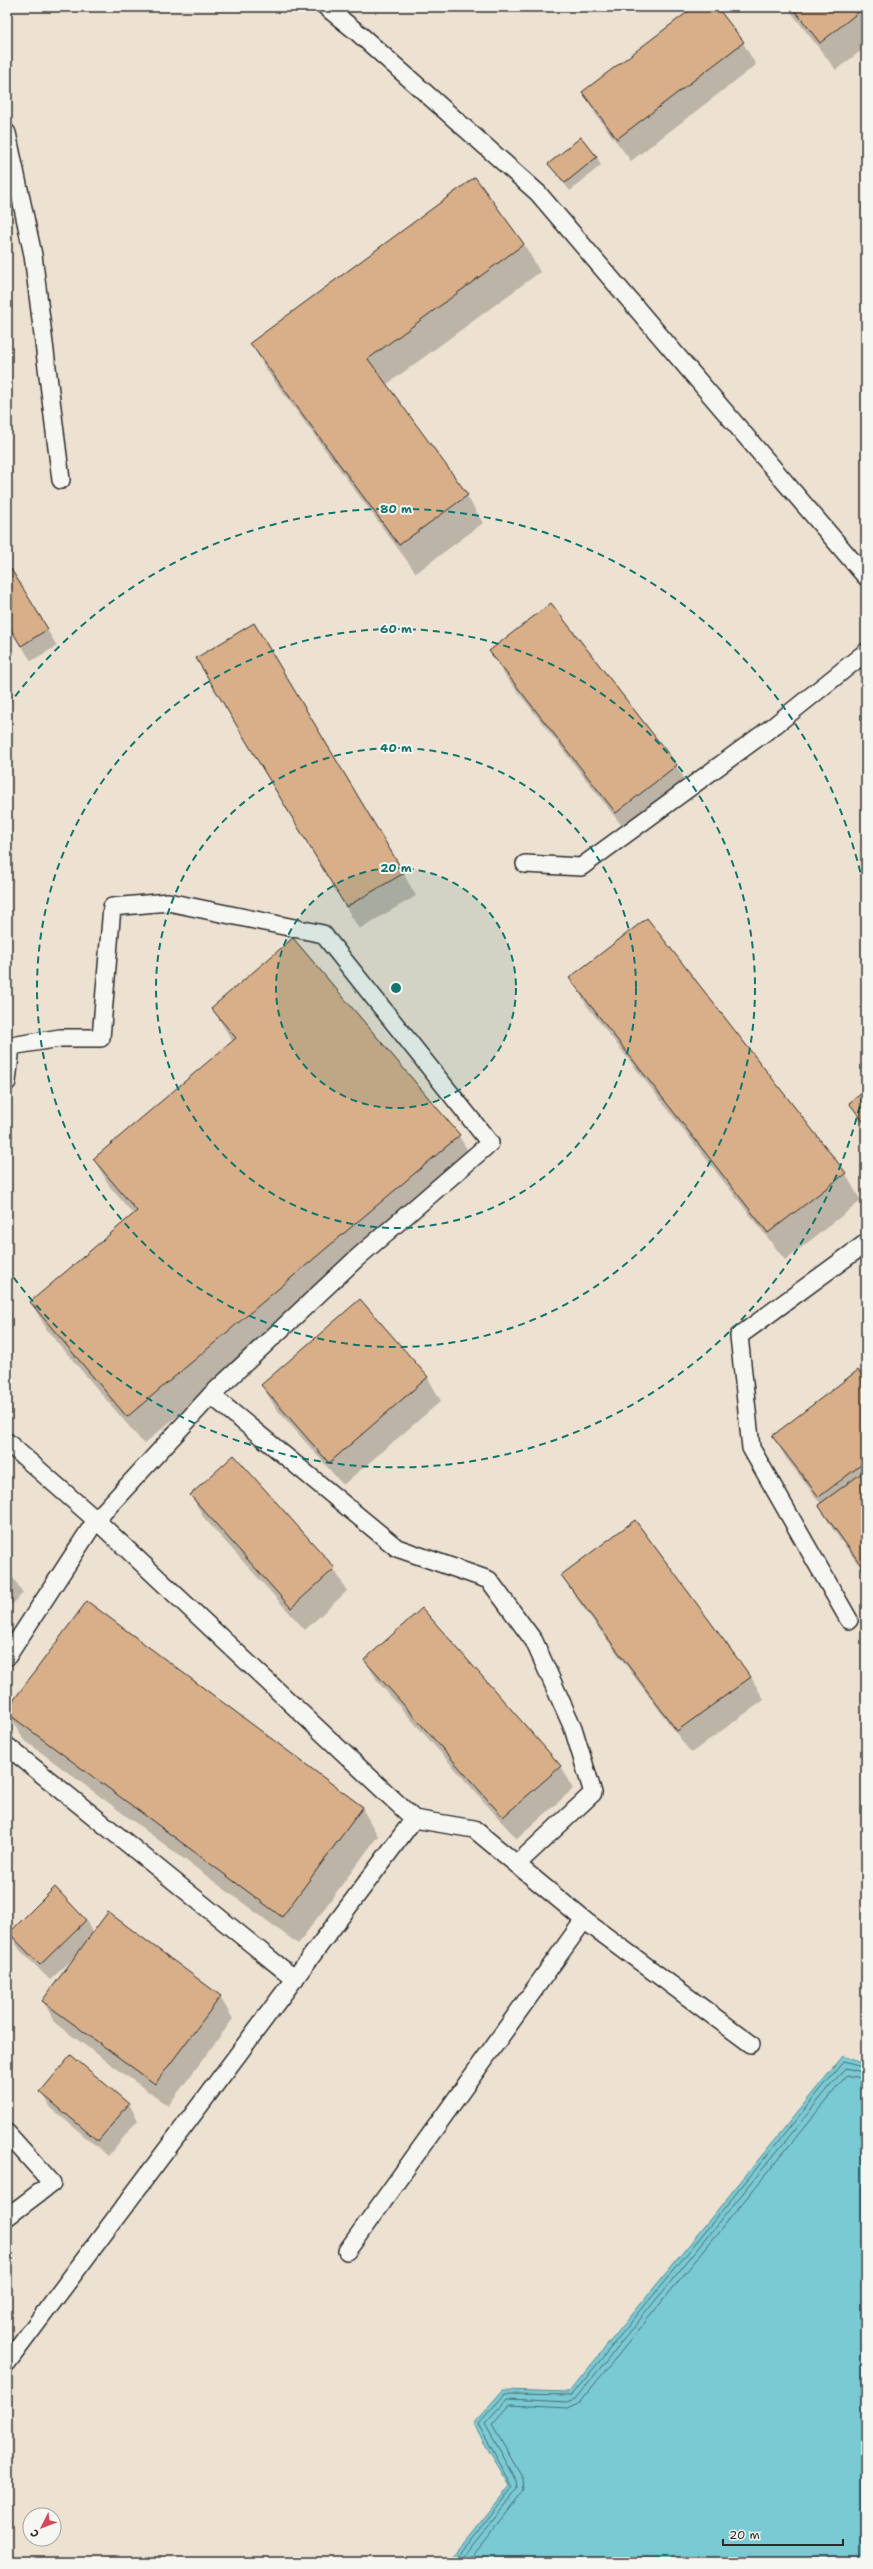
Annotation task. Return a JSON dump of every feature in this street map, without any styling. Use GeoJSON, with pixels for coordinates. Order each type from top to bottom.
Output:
{"type":"FeatureCollection","features":[{"type":"Feature","properties":{"kind":"lane"},"geometry":{"type":"LineString","coordinates":[[326,7],[357,32],[538,193],[866,577]]}},
{"type":"Feature","properties":{"kind":"lane"},"geometry":{"type":"LineString","coordinates":[[7,132],[33,256],[61,480]]}},
{"type":"Feature","properties":{"kind":"lane"},"geometry":{"type":"LineString","coordinates":[[525,864],[582,867],[775,725],[866,652]]}},
{"type":"Feature","properties":{"kind":"lane"},"geometry":{"type":"LineString","coordinates":[[7,1082],[11,1046],[60,1038],[101,1038],[112,907],[168,902],[323,934],[490,1144],[357,1258],[211,1395],[96,1520],[7,1657]]}},
{"type":"Feature","properties":{"kind":"lane"},"geometry":{"type":"LineString","coordinates":[[849,1620],[751,1448],[739,1336],[866,1243]]}},
{"type":"Feature","properties":{"kind":"lane"},"geometry":{"type":"LineString","coordinates":[[211,1395],[398,1548],[489,1580],[534,1641],[573,1728],[593,1793],[517,1864]]}},
{"type":"Feature","properties":{"kind":"lane"},"geometry":{"type":"LineString","coordinates":[[7,1442],[96,1520],[414,1819],[474,1829],[584,1920],[751,2044]]}},
{"type":"Feature","properties":{"kind":"lane"},"geometry":{"type":"LineString","coordinates":[[7,1746],[295,1979]]}},
{"type":"Feature","properties":{"kind":"lane"},"geometry":{"type":"LineString","coordinates":[[7,2363],[414,1819]]}},
{"type":"Feature","properties":{"kind":"lane"},"geometry":{"type":"LineString","coordinates":[[346,2251],[584,1920]]}},
{"type":"Feature","properties":{"kind":"lane"},"geometry":{"type":"LineString","coordinates":[[7,2133],[52,2183],[7,2217]]}},
{"type":"Feature","properties":{"kind":"water"},"geometry":{"type":"Polygon","coordinates":[[[843,2056],[866,2065],[866,2562],[448,2562],[510,2486],[473,2424],[503,2390],[569,2392],[843,2056]]]}},
{"type":"Feature","properties":{"kind":"building"},"geometry":{"type":"Polygon","coordinates":[[[694,7],[717,7],[744,42],[617,139],[582,92],[694,7]]]}},
{"type":"Feature","properties":{"kind":"building"},"geometry":{"type":"Polygon","coordinates":[[[792,7],[865,7],[820,43],[792,7]]]}},
{"type":"Feature","properties":{"kind":"building"},"geometry":{"type":"Polygon","coordinates":[[[581,137],[597,157],[565,183],[548,164],[581,137]]]}},
{"type":"Feature","properties":{"kind":"building"},"geometry":{"type":"Polygon","coordinates":[[[475,177],[524,244],[368,359],[468,495],[399,545],[250,343],[475,177]]]}},
{"type":"Feature","properties":{"kind":"building"},"geometry":{"type":"Polygon","coordinates":[[[11,569],[48,629],[21,646],[7,623],[7,571],[11,569]]]}},
{"type":"Feature","properties":{"kind":"building"},"geometry":{"type":"Polygon","coordinates":[[[551,603],[677,765],[616,813],[489,651],[551,603]]]}},
{"type":"Feature","properties":{"kind":"building"},"geometry":{"type":"Polygon","coordinates":[[[254,623],[404,873],[346,907],[196,658],[254,623]]]}},
{"type":"Feature","properties":{"kind":"building"},"geometry":{"type":"Polygon","coordinates":[[[647,918],[846,1173],[768,1233],[569,978],[647,918]]]}},
{"type":"Feature","properties":{"kind":"building"},"geometry":{"type":"Polygon","coordinates":[[[293,938],[460,1135],[127,1417],[30,1302],[137,1211],[93,1159],[236,1038],[211,1008],[293,938]]]}},
{"type":"Feature","properties":{"kind":"building"},"geometry":{"type":"Polygon","coordinates":[[[866,1090],[866,1125],[849,1103],[866,1090]]]}},
{"type":"Feature","properties":{"kind":"building"},"geometry":{"type":"Polygon","coordinates":[[[360,1299],[428,1377],[329,1463],[261,1385],[360,1299]]]}},
{"type":"Feature","properties":{"kind":"building"},"geometry":{"type":"Polygon","coordinates":[[[858,1370],[866,1380],[866,1461],[819,1497],[772,1436],[858,1370]]]}},
{"type":"Feature","properties":{"kind":"building"},"geometry":{"type":"Polygon","coordinates":[[[234,1455],[335,1568],[291,1608],[190,1495],[234,1455]]]}},
{"type":"Feature","properties":{"kind":"building"},"geometry":{"type":"Polygon","coordinates":[[[866,1470],[866,1572],[818,1505],[866,1470]]]}},
{"type":"Feature","properties":{"kind":"building"},"geometry":{"type":"Polygon","coordinates":[[[635,1520],[751,1677],[677,1731],[561,1575],[635,1520]]]}},
{"type":"Feature","properties":{"kind":"building"},"geometry":{"type":"Polygon","coordinates":[[[87,1601],[363,1807],[282,1917],[7,1713],[7,1709],[87,1601]]]}},
{"type":"Feature","properties":{"kind":"building"},"geometry":{"type":"Polygon","coordinates":[[[422,1608],[561,1766],[503,1817],[364,1660],[422,1608]]]}},
{"type":"Feature","properties":{"kind":"building"},"geometry":{"type":"Polygon","coordinates":[[[55,1887],[86,1920],[40,1965],[9,1933],[55,1887]]]}},
{"type":"Feature","properties":{"kind":"building"},"geometry":{"type":"Polygon","coordinates":[[[108,1912],[221,1996],[155,2084],[42,2001],[108,1912]]]}},
{"type":"Feature","properties":{"kind":"building"},"geometry":{"type":"Polygon","coordinates":[[[71,2055],[129,2104],[98,2141],[40,2092],[71,2055]]]}}]}
